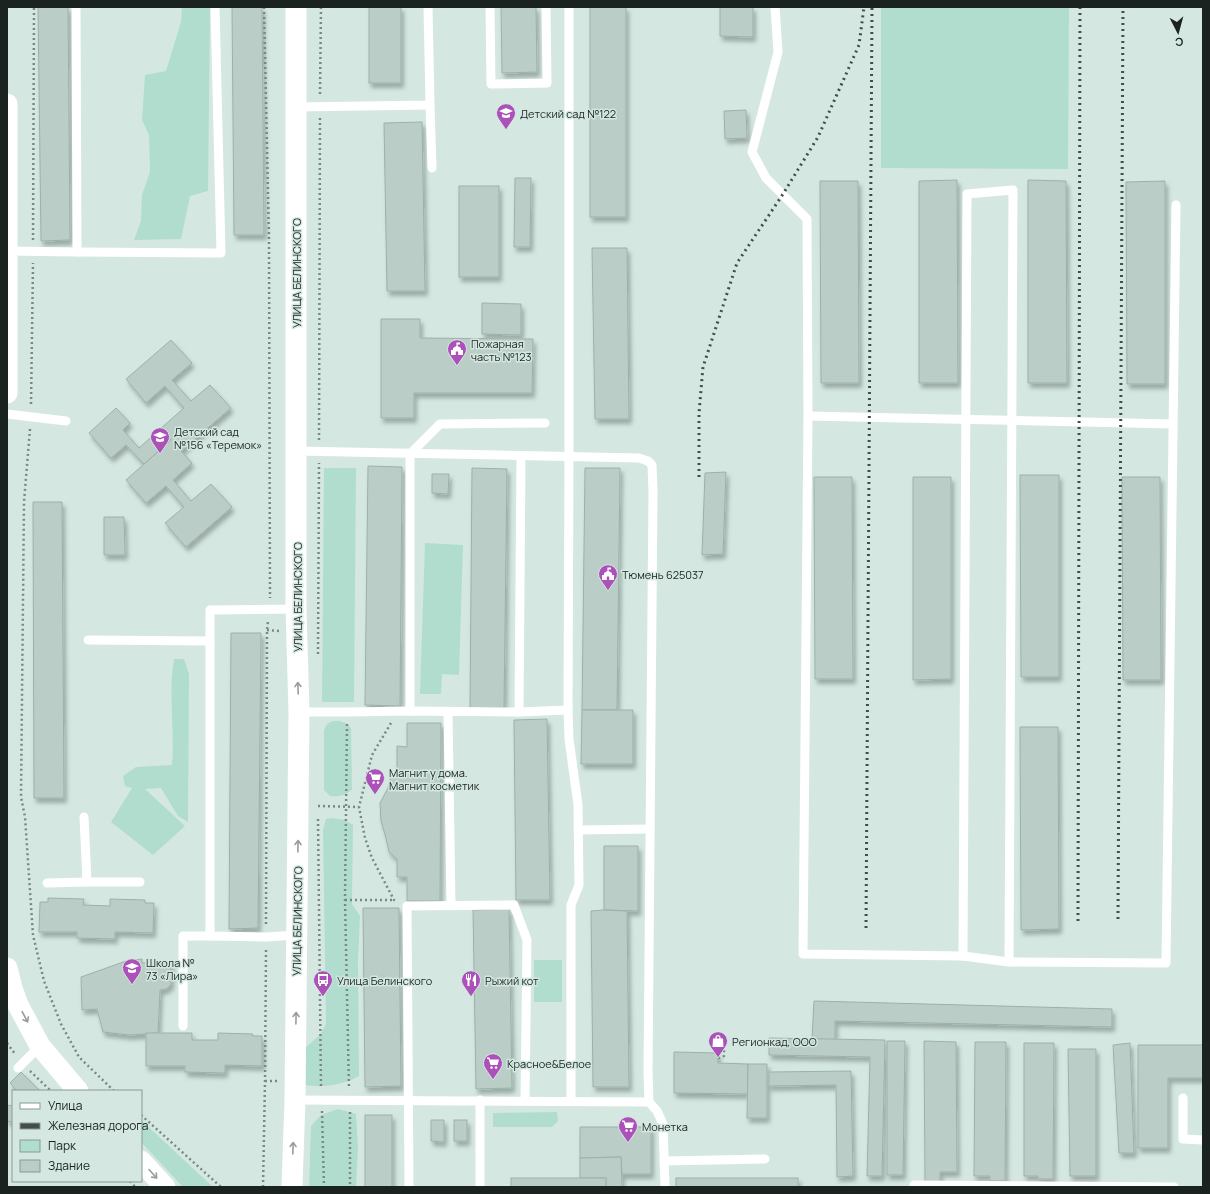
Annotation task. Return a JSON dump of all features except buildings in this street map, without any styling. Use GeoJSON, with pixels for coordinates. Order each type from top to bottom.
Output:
{"type":"FeatureCollection","features":[{"type":"Feature","properties":{"kind":"street","name":"УЛИЦА БЕЛИНСКОГО"},"geometry":{"type":"LineString","coordinates":[[292,1187],[295,1100],[299,712],[296,609],[296,7]]}},
{"type":"Feature","properties":{"kind":"street"},"geometry":{"type":"LineString","coordinates":[[7,104],[7,393]]}},
{"type":"Feature","properties":{"kind":"street"},"geometry":{"type":"LineString","coordinates":[[7,968],[9,989],[40,1046],[77,1090]]}},
{"type":"Feature","properties":{"kind":"street"},"geometry":{"type":"LineString","coordinates":[[142,1162],[165,1187]]}},
{"type":"Feature","properties":{"kind":"lane"},"geometry":{"type":"LineString","coordinates":[[76,7],[77,252]]}},
{"type":"Feature","properties":{"kind":"lane"},"geometry":{"type":"LineString","coordinates":[[7,251],[221,254],[215,7]]}},
{"type":"Feature","properties":{"kind":"lane"},"geometry":{"type":"LineString","coordinates":[[428,7],[432,168]]}},
{"type":"Feature","properties":{"kind":"lane"},"geometry":{"type":"LineString","coordinates":[[490,7],[490,84],[547,83],[546,7]]}},
{"type":"Feature","properties":{"kind":"lane"},"geometry":{"type":"LineString","coordinates":[[569,7],[568,710],[569,739],[578,805],[579,885],[571,905],[571,1101]]}},
{"type":"Feature","properties":{"kind":"lane"},"geometry":{"type":"LineString","coordinates":[[775,7],[778,52],[752,152],[766,178],[807,219],[808,416],[803,954],[963,956],[1009,962],[1166,962],[1176,205]]}},
{"type":"Feature","properties":{"kind":"lane"},"geometry":{"type":"LineString","coordinates":[[296,107],[430,105]]}},
{"type":"Feature","properties":{"kind":"lane"},"geometry":{"type":"LineString","coordinates":[[963,956],[967,194],[1013,190],[1009,962]]}},
{"type":"Feature","properties":{"kind":"lane"},"geometry":{"type":"LineString","coordinates":[[7,414],[66,421]]}},
{"type":"Feature","properties":{"kind":"lane"},"geometry":{"type":"LineString","coordinates":[[808,416],[1173,424]]}},
{"type":"Feature","properties":{"kind":"lane"},"geometry":{"type":"LineString","coordinates":[[410,711],[410,454],[440,424],[545,423]]}},
{"type":"Feature","properties":{"kind":"lane"},"geometry":{"type":"LineString","coordinates":[[296,451],[569,458],[639,458],[648,461],[652,465],[648,1073],[649,1102],[657,1111],[663,1124],[665,1187]]}},
{"type":"Feature","properties":{"kind":"lane"},"geometry":{"type":"LineString","coordinates":[[519,712],[521,456]]}},
{"type":"Feature","properties":{"kind":"lane"},"geometry":{"type":"LineString","coordinates":[[210,936],[210,610],[296,609]]}},
{"type":"Feature","properties":{"kind":"lane"},"geometry":{"type":"LineString","coordinates":[[88,640],[210,641]]}},
{"type":"Feature","properties":{"kind":"lane"},"geometry":{"type":"LineString","coordinates":[[299,712],[519,712],[568,710]]}},
{"type":"Feature","properties":{"kind":"lane"},"geometry":{"type":"LineString","coordinates":[[448,712],[451,905]]}},
{"type":"Feature","properties":{"kind":"lane"},"geometry":{"type":"LineString","coordinates":[[84,817],[87,882]]}},
{"type":"Feature","properties":{"kind":"lane"},"geometry":{"type":"LineString","coordinates":[[578,830],[650,829]]}},
{"type":"Feature","properties":{"kind":"lane"},"geometry":{"type":"LineString","coordinates":[[47,882],[140,882]]}},
{"type":"Feature","properties":{"kind":"lane"},"geometry":{"type":"LineString","coordinates":[[410,1187],[407,906],[514,905],[527,940],[525,1100]]}},
{"type":"Feature","properties":{"kind":"lane"},"geometry":{"type":"LineString","coordinates":[[183,1026],[183,936],[266,937],[296,935]]}},
{"type":"Feature","properties":{"kind":"lane"},"geometry":{"type":"LineString","coordinates":[[18,1068],[40,1046]]}},
{"type":"Feature","properties":{"kind":"lane"},"geometry":{"type":"LineString","coordinates":[[1184,1098],[1183,1139],[1203,1140]]}},
{"type":"Feature","properties":{"kind":"lane"},"geometry":{"type":"LineString","coordinates":[[295,1100],[525,1100],[649,1102]]}},
{"type":"Feature","properties":{"kind":"lane"},"geometry":{"type":"LineString","coordinates":[[480,1100],[480,1187]]}},
{"type":"Feature","properties":{"kind":"lane"},"geometry":{"type":"LineString","coordinates":[[664,1161],[765,1159]]}},
{"type":"Feature","properties":{"kind":"lane"},"geometry":{"type":"LineString","coordinates":[[914,1185],[1174,1187]]}},
{"type":"Feature","properties":{"kind":"path"},"geometry":{"type":"LineString","coordinates":[[34,7],[34,252],[31,417],[24,502],[22,797],[25,817],[33,935],[44,981],[61,1024],[79,1057],[113,1090]]}},
{"type":"Feature","properties":{"kind":"path"},"geometry":{"type":"LineString","coordinates":[[318,656],[321,7]]}},
{"type":"Feature","properties":{"kind":"path"},"geometry":{"type":"LineString","coordinates":[[394,900],[372,858],[365,838],[359,807],[372,755],[397,711]]}},
{"type":"Feature","properties":{"kind":"path"},"geometry":{"type":"LineString","coordinates":[[347,712],[345,900],[350,1100],[350,1187]]}},
{"type":"Feature","properties":{"kind":"path"},"geometry":{"type":"LineString","coordinates":[[318,798],[318,806],[359,807]]}},
{"type":"Feature","properties":{"kind":"path"},"geometry":{"type":"LineString","coordinates":[[318,814],[321,1082],[324,1187]]}},
{"type":"Feature","properties":{"kind":"path"},"geometry":{"type":"LineString","coordinates":[[345,900],[394,900],[407,906]]}},
{"type":"Feature","properties":{"kind":"path"},"geometry":{"type":"LineString","coordinates":[[718,1058],[724,1056],[724,1045]]}},
{"type":"Feature","properties":{"kind":"path"},"geometry":{"type":"LineString","coordinates":[[265,1081],[275,1081]]}},
{"type":"Feature","properties":{"kind":"path"},"geometry":{"type":"LineString","coordinates":[[316,1082],[321,1082]]}},
{"type":"Feature","properties":{"kind":"path"},"geometry":{"type":"LineString","coordinates":[[142,1116],[221,1187]]}},
{"type":"Feature","properties":{"kind":"green space"},"geometry":{"type":"Polygon","coordinates":[[[182,7],[210,7],[208,191],[190,196],[181,239],[134,240],[141,221],[142,195],[150,172],[149,135],[142,120],[145,75],[166,71],[181,22],[182,7]]]}},
{"type":"Feature","properties":{"kind":"green space"},"geometry":{"type":"Polygon","coordinates":[[[881,7],[1069,7],[1068,169],[881,168],[881,7]]]}},
{"type":"Feature","properties":{"kind":"green space"},"geometry":{"type":"Polygon","coordinates":[[[324,468],[356,468],[354,702],[322,702],[324,468]]]}},
{"type":"Feature","properties":{"kind":"green space"},"geometry":{"type":"Polygon","coordinates":[[[425,543],[463,545],[459,675],[442,674],[441,694],[420,694],[425,543]]]}},
{"type":"Feature","properties":{"kind":"green space"},"geometry":{"type":"Polygon","coordinates":[[[174,659],[184,659],[189,674],[188,822],[178,816],[161,788],[145,789],[185,826],[153,855],[111,822],[132,788],[125,786],[123,776],[136,767],[172,765],[172,672],[174,659]]]}},
{"type":"Feature","properties":{"kind":"green space"},"geometry":{"type":"Polygon","coordinates":[[[333,721],[343,722],[351,728],[352,790],[341,796],[330,796],[324,790],[324,730],[327,724],[333,721]]]}},
{"type":"Feature","properties":{"kind":"green space"},"geometry":{"type":"Polygon","coordinates":[[[333,818],[345,820],[353,825],[352,904],[360,916],[358,962],[359,1076],[340,1084],[312,1086],[305,1085],[305,1057],[306,1047],[320,1035],[326,1024],[323,830],[326,819],[333,818]]]}},
{"type":"Feature","properties":{"kind":"green space"},"geometry":{"type":"Polygon","coordinates":[[[534,960],[562,960],[562,1002],[534,1002],[534,960]]]}},
{"type":"Feature","properties":{"kind":"green space"},"geometry":{"type":"Polygon","coordinates":[[[338,1109],[356,1114],[358,1149],[356,1187],[309,1187],[311,1126],[321,1115],[338,1109]]]}},
{"type":"Feature","properties":{"kind":"green space"},"geometry":{"type":"Polygon","coordinates":[[[557,1112],[558,1121],[552,1127],[493,1127],[493,1113],[557,1112]]]}},
{"type":"Feature","properties":{"kind":"green space"},"geometry":{"type":"Polygon","coordinates":[[[142,1121],[213,1187],[183,1187],[142,1143],[142,1121]]]}},
{"type":"Feature","properties":{"kind":"railway"},"geometry":{"type":"LineString","coordinates":[[699,477],[699,413],[703,367],[737,263],[783,194],[818,137],[859,45],[864,7]]}},
{"type":"Feature","properties":{"kind":"railway"},"geometry":{"type":"LineString","coordinates":[[866,928],[872,7]]}},
{"type":"Feature","properties":{"kind":"railway"},"geometry":{"type":"LineString","coordinates":[[1078,921],[1080,7]]}},
{"type":"Feature","properties":{"kind":"railway"},"geometry":{"type":"LineString","coordinates":[[1118,919],[1123,7]]}},
{"type":"Feature","properties":{"kind":"place","name":"Детский сад №122"},"geometry":{"type":"Point","coordinates":[506,130]}},
{"type":"Feature","properties":{"kind":"place","name":"Пожарная часть №123"},"geometry":{"type":"Point","coordinates":[457,366]}},
{"type":"Feature","properties":{"kind":"place","name":"Детский сад №156 «Теремок»"},"geometry":{"type":"Point","coordinates":[160,454]}},
{"type":"Feature","properties":{"kind":"place","name":"Тюмень 625037"},"geometry":{"type":"Point","coordinates":[608,591]}},
{"type":"Feature","properties":{"kind":"place","name":"Магнит у дома. Магнит косметик"},"geometry":{"type":"Point","coordinates":[375,795]}},
{"type":"Feature","properties":{"kind":"place","name":"Школа № 73 «Лира»"},"geometry":{"type":"Point","coordinates":[132,985]}},
{"type":"Feature","properties":{"kind":"place","name":"Улица Белинского"},"geometry":{"type":"Point","coordinates":[323,997]}},
{"type":"Feature","properties":{"kind":"place","name":"Рыжий кот"},"geometry":{"type":"Point","coordinates":[471,997]}},
{"type":"Feature","properties":{"kind":"place","name":"Регионкад, ООО"},"geometry":{"type":"Point","coordinates":[718,1058]}},
{"type":"Feature","properties":{"kind":"place","name":"Красное&Белое"},"geometry":{"type":"Point","coordinates":[493,1080]}},
{"type":"Feature","properties":{"kind":"place","name":"Монетка"},"geometry":{"type":"Point","coordinates":[628,1143]}}]}
